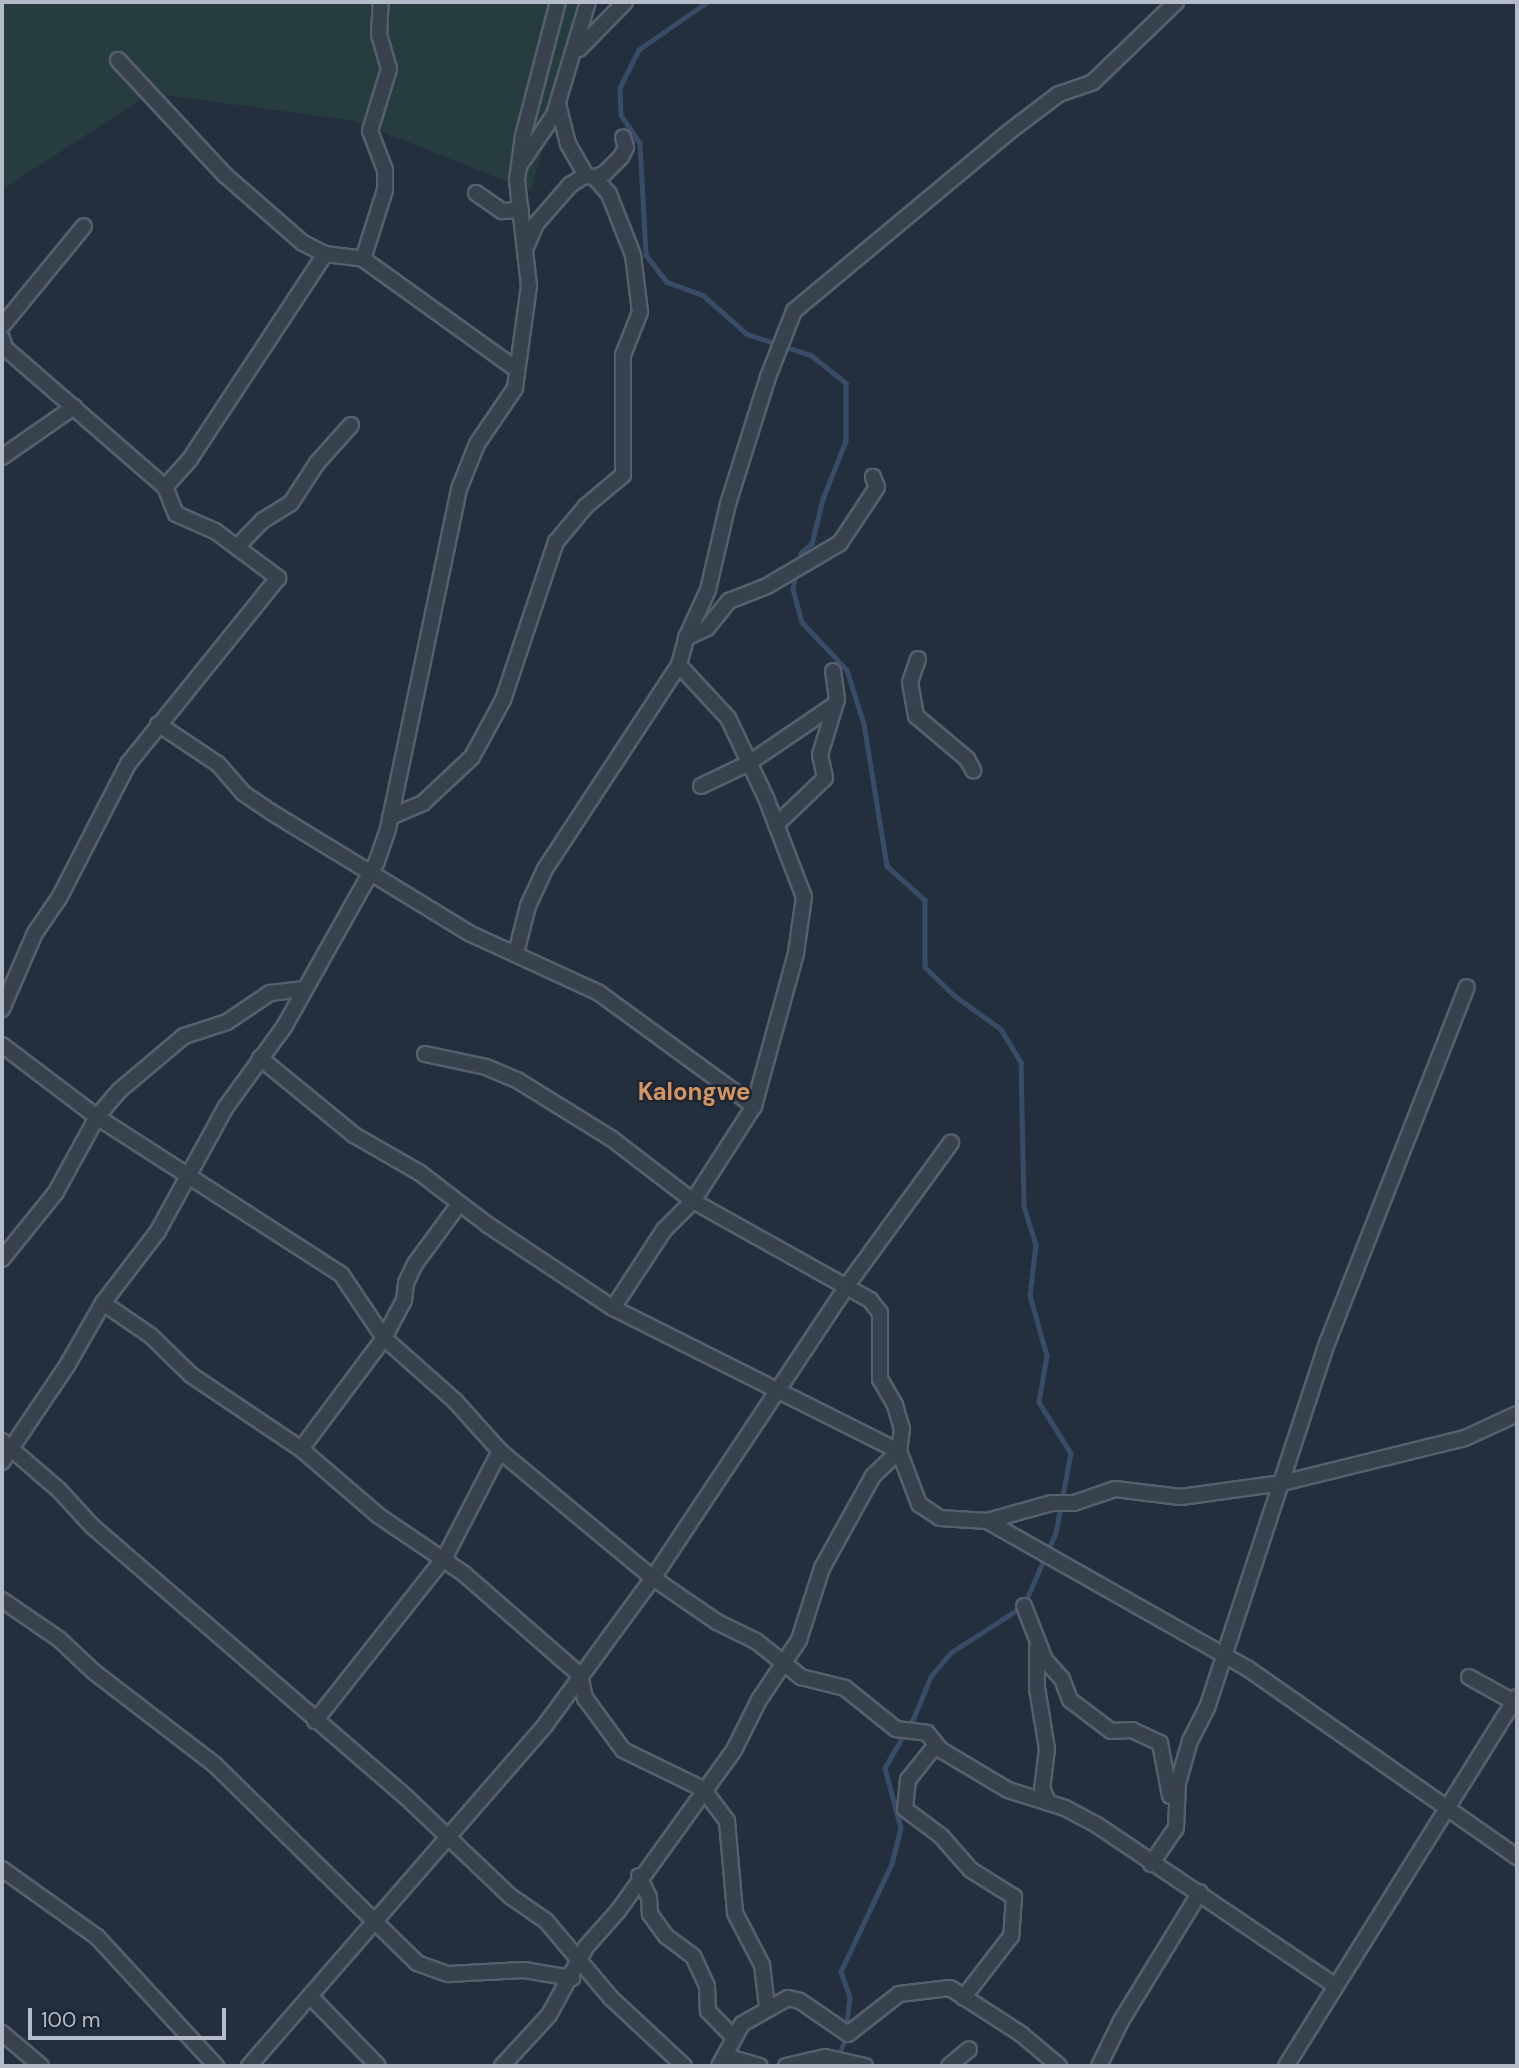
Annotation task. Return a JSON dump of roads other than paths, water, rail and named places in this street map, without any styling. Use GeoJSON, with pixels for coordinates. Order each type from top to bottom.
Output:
{"type":"FeatureCollection","features":[{"type":"Feature","properties":{"kind":"street"},"geometry":{"type":"LineString","coordinates":[[363,259],[385,190],[385,170],[370,131],[388,69],[379,35],[380,2]]}},
{"type":"Feature","properties":{"kind":"street"},"geometry":{"type":"LineString","coordinates":[[2,1462],[6,1445],[103,1303],[158,1231],[226,1107],[284,1027],[302,989],[372,871],[390,817],[459,489],[477,444],[511,399],[528,310],[526,246],[517,193],[519,166],[558,2]]}},
{"type":"Feature","properties":{"kind":"street"},"geometry":{"type":"LineString","coordinates":[[519,166],[547,129],[573,56],[588,2]]}},
{"type":"Feature","properties":{"kind":"street"},"geometry":{"type":"LineString","coordinates":[[573,56],[625,2]]}},
{"type":"Feature","properties":{"kind":"street"},"geometry":{"type":"LineString","coordinates":[[516,953],[528,906],[545,869],[679,665],[686,638],[708,590],[728,504],[774,357],[799,303],[1059,94],[1093,82],[1177,2]]}},
{"type":"Feature","properties":{"kind":"street"},"geometry":{"type":"LineString","coordinates":[[118,60],[225,174],[303,243],[325,254],[363,259],[516,369]]}},
{"type":"Feature","properties":{"kind":"street"},"geometry":{"type":"LineString","coordinates":[[390,817],[423,803],[472,757],[503,699],[556,542],[586,506],[623,475],[623,355],[640,312],[633,255],[609,194],[590,176],[568,144],[557,99]]}},
{"type":"Feature","properties":{"kind":"street"},"geometry":{"type":"LineString","coordinates":[[526,246],[536,224],[570,185],[621,158],[626,147],[623,137]]}},
{"type":"Feature","properties":{"kind":"street"},"geometry":{"type":"LineString","coordinates":[[476,193],[502,211],[522,210]]}},
{"type":"Feature","properties":{"kind":"street"},"geometry":{"type":"LineString","coordinates":[[2,326],[84,226]]}},
{"type":"Feature","properties":{"kind":"street"},"geometry":{"type":"LineString","coordinates":[[165,487],[190,459],[325,254]]}},
{"type":"Feature","properties":{"kind":"street"},"geometry":{"type":"LineString","coordinates":[[2,338],[5,348],[165,487],[176,514],[237,547],[273,570],[278,578],[275,587],[158,724],[128,764],[59,898],[46,911],[2,1009]]}},
{"type":"Feature","properties":{"kind":"street"},"geometry":{"type":"LineString","coordinates":[[2,457],[74,407]]}},
{"type":"Feature","properties":{"kind":"street"},"geometry":{"type":"LineString","coordinates":[[237,547],[262,521],[291,503],[317,463],[351,425]]}},
{"type":"Feature","properties":{"kind":"street"},"geometry":{"type":"LineString","coordinates":[[686,638],[708,628],[729,601],[767,586],[840,543],[877,487],[873,477]]}},
{"type":"Feature","properties":{"kind":"street"},"geometry":{"type":"LineString","coordinates":[[918,659],[910,682],[916,716],[967,759],[973,770]]}},
{"type":"Feature","properties":{"kind":"street"},"geometry":{"type":"LineString","coordinates":[[613,1308],[664,1230],[693,1201],[754,1107],[773,1051],[804,897],[728,718],[679,665]]}},
{"type":"Feature","properties":{"kind":"street"},"geometry":{"type":"LineString","coordinates":[[775,825],[825,778],[820,755],[834,705],[833,671]]}},
{"type":"Feature","properties":{"kind":"street"},"geometry":{"type":"LineString","coordinates":[[701,786],[749,763],[834,705]]}},
{"type":"Feature","properties":{"kind":"street"},"geometry":{"type":"LineString","coordinates":[[158,724],[218,764],[251,799],[471,934],[516,953],[639,1017],[754,1107]]}},
{"type":"Feature","properties":{"kind":"street"},"geometry":{"type":"LineString","coordinates":[[1151,1864],[1175,1828],[1178,1783],[1224,1657],[1244,1586],[1359,1256],[1467,987]]}},
{"type":"Feature","properties":{"kind":"street"},"geometry":{"type":"LineString","coordinates":[[2,1259],[56,1192],[97,1117],[120,1090],[184,1036],[227,1021],[270,993],[302,989]]}},
{"type":"Feature","properties":{"kind":"street"},"geometry":{"type":"LineString","coordinates":[[2,1045],[97,1117],[341,1274],[384,1338],[455,1401],[500,1451],[653,1577],[785,1661],[801,1677],[848,1690],[900,1731],[927,1733],[935,1746],[1009,1790],[1048,1802],[1097,1825],[1151,1864],[1200,1892],[1334,1985]]}},
{"type":"Feature","properties":{"kind":"street"},"geometry":{"type":"LineString","coordinates":[[425,1054],[486,1067],[516,1080],[612,1139],[693,1201],[848,1284],[880,1312],[877,1363],[902,1429],[899,1451],[919,1504],[940,1518],[987,1521],[1052,1503],[1074,1503],[1115,1489],[1181,1497],[1282,1483],[1465,1438],[1517,1414]]}},
{"type":"Feature","properties":{"kind":"street"},"geometry":{"type":"LineString","coordinates":[[260,1058],[354,1135],[398,1158],[458,1204],[613,1308],[776,1392],[899,1451]]}},
{"type":"Feature","properties":{"kind":"street"},"geometry":{"type":"LineString","coordinates":[[249,2066],[546,1724],[653,1577],[848,1284],[951,1143]]}},
{"type":"Feature","properties":{"kind":"street"},"geometry":{"type":"LineString","coordinates":[[301,1449],[384,1338],[404,1300],[406,1283],[415,1264],[458,1204]]}},
{"type":"Feature","properties":{"kind":"street"},"geometry":{"type":"LineString","coordinates":[[103,1303],[151,1336],[191,1375],[301,1449],[379,1516],[444,1557],[580,1675],[584,1698],[623,1750],[703,1789],[727,1821],[735,1913],[762,1965],[767,2007]]}},
{"type":"Feature","properties":{"kind":"street"},"geometry":{"type":"LineString","coordinates":[[6,1445],[510,1896],[546,1921],[579,1963],[684,2066]]}},
{"type":"Feature","properties":{"kind":"street"},"geometry":{"type":"LineString","coordinates":[[315,1721],[444,1557],[500,1451]]}},
{"type":"Feature","properties":{"kind":"street"},"geometry":{"type":"LineString","coordinates":[[513,2063],[549,2015],[572,1978],[586,1947],[618,1911],[639,1876],[734,1750],[759,1700],[799,1640],[822,1569],[873,1476],[899,1451]]}},
{"type":"Feature","properties":{"kind":"street"},"geometry":{"type":"LineString","coordinates":[[987,1521],[1031,1548],[1096,1579],[1224,1657],[1283,1689],[1517,1857]]}},
{"type":"Feature","properties":{"kind":"street"},"geometry":{"type":"LineString","coordinates":[[2,1600],[59,1639],[94,1672],[214,1764],[374,1924],[417,1963],[448,1975],[524,1970],[572,1978]]}},
{"type":"Feature","properties":{"kind":"street"},"geometry":{"type":"LineString","coordinates":[[1024,1606],[1045,1660],[1062,1679],[1070,1700],[1111,1731],[1132,1730],[1160,1744],[1175,1828]]}},
{"type":"Feature","properties":{"kind":"street"},"geometry":{"type":"LineString","coordinates":[[1038,1637],[1037,1688],[1047,1749],[1042,1788],[1048,1802]]}},
{"type":"Feature","properties":{"kind":"street"},"geometry":{"type":"LineString","coordinates":[[1286,2066],[1334,1985],[1516,1700],[1469,1677]]}},
{"type":"Feature","properties":{"kind":"street"},"geometry":{"type":"LineString","coordinates":[[935,1746],[908,1780],[905,1809],[941,1836],[971,1870],[1014,1897],[1011,1936],[962,1998]]}},
{"type":"Feature","properties":{"kind":"street"},"geometry":{"type":"LineString","coordinates":[[2,1869],[97,1937],[216,2066]]}},
{"type":"Feature","properties":{"kind":"street"},"geometry":{"type":"LineString","coordinates":[[639,1876],[649,1897],[650,1914],[666,1936],[693,1956],[706,1986],[708,2011],[732,2036]]}},
{"type":"Feature","properties":{"kind":"street"},"geometry":{"type":"LineString","coordinates":[[1099,2066],[1121,2021],[1200,1892]]}},
{"type":"Feature","properties":{"kind":"street"},"geometry":{"type":"LineString","coordinates":[[760,2066],[722,2061],[732,2036],[767,2007],[788,1998],[800,2001],[848,2034],[899,1994],[950,1988],[1021,2034],[1059,2066]]}},
{"type":"Feature","properties":{"kind":"street"},"geometry":{"type":"LineString","coordinates":[[311,1997],[378,2066]]}},
{"type":"Feature","properties":{"kind":"street"},"geometry":{"type":"LineString","coordinates":[[2,2033],[41,2066]]}},
{"type":"Feature","properties":{"kind":"street"},"geometry":{"type":"LineString","coordinates":[[949,2066],[969,2049]]}},
{"type":"Feature","properties":{"kind":"street"},"geometry":{"type":"LineString","coordinates":[[786,2066],[825,2057],[865,2066]]}},
{"type":"Feature","properties":{"kind":"waterway"},"geometry":{"type":"LineString","coordinates":[[708,2],[639,50],[620,88],[621,115],[640,143],[646,255],[667,282],[703,295],[747,334],[811,355],[846,383],[846,441],[823,499],[812,544],[801,553],[799,562]]}},
{"type":"Feature","properties":{"kind":"waterway"},"geometry":{"type":"LineString","coordinates":[[796,574],[793,589],[802,622],[847,670],[864,724],[887,866],[925,900],[925,967],[955,996],[1001,1029],[1021,1062],[1024,1206],[1036,1245],[1030,1295],[1047,1356],[1039,1402],[1071,1453],[1056,1533],[1024,1606],[951,1653],[931,1677],[914,1718],[885,1768],[901,1828],[892,1864],[841,1972],[850,1997],[845,2041],[834,2066]]}},
{"type":"Feature","properties":{"kind":"district","name":"Kalongwe"},"geometry":{"type":"Point","coordinates":[694,1092]}}]}
